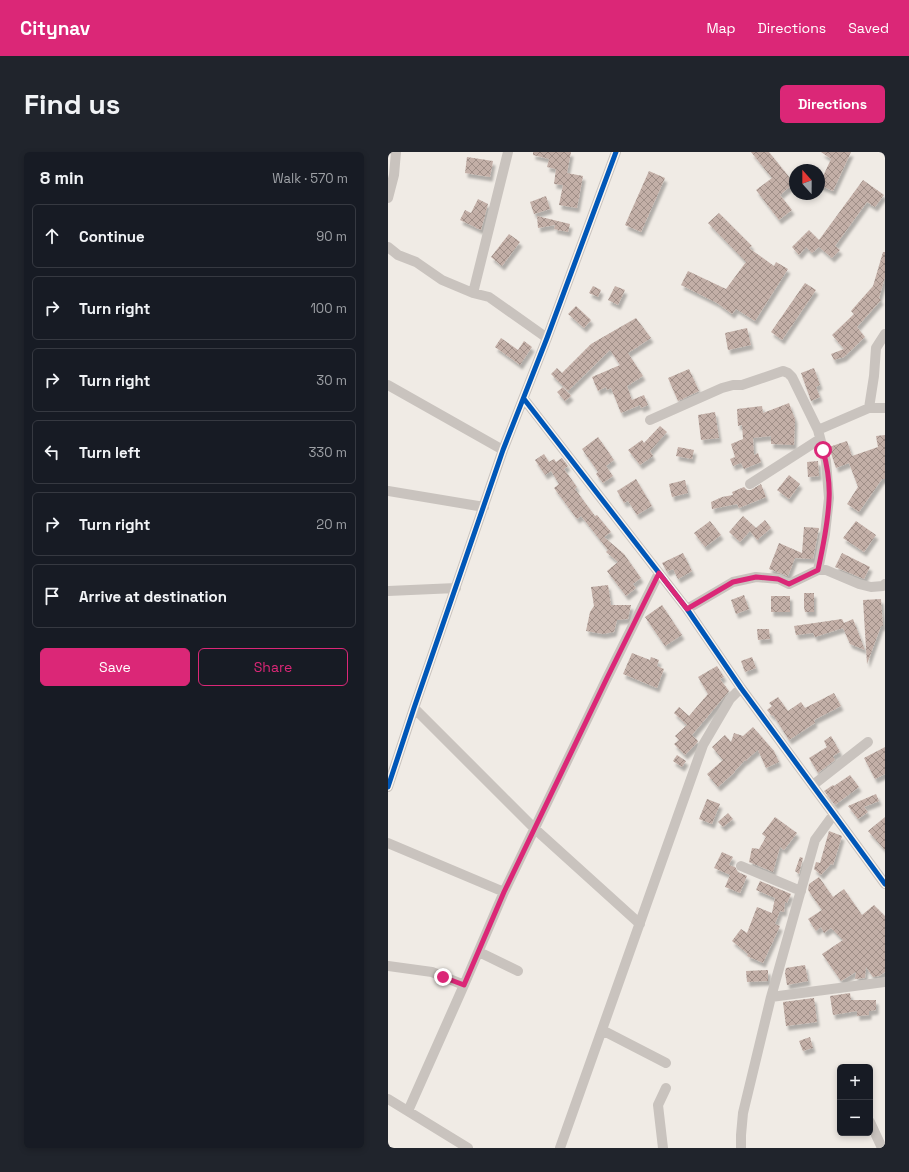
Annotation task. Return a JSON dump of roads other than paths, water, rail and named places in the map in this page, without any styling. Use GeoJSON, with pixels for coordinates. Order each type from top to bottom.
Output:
{"type":"FeatureCollection","features":[{"type":"Feature","properties":{"kind":"street"},"geometry":{"type":"LineString","coordinates":[[388,198],[394,175],[396,152]]}},
{"type":"Feature","properties":{"kind":"street"},"geometry":{"type":"LineString","coordinates":[[473,293],[508,152]]}},
{"type":"Feature","properties":{"kind":"street"},"geometry":{"type":"LineString","coordinates":[[388,787],[503,450],[524,399],[616,152]]}},
{"type":"Feature","properties":{"kind":"street"},"geometry":{"type":"LineString","coordinates":[[388,247],[398,255],[416,262],[442,280],[473,293],[489,297],[547,338]]}},
{"type":"Feature","properties":{"kind":"street"},"geometry":{"type":"LineString","coordinates":[[869,408],[874,376],[876,348],[885,334]]}},
{"type":"Feature","properties":{"kind":"street"},"geometry":{"type":"LineString","coordinates":[[650,420],[722,388],[733,385],[742,385],[783,371],[788,373],[792,377],[819,435],[826,461],[829,498],[825,534],[818,570]]}},
{"type":"Feature","properties":{"kind":"street"},"geometry":{"type":"LineString","coordinates":[[388,385],[503,450]]}},
{"type":"Feature","properties":{"kind":"street"},"geometry":{"type":"LineString","coordinates":[[524,399],[687,609],[741,688],[814,785],[885,884]]}},
{"type":"Feature","properties":{"kind":"street"},"geometry":{"type":"LineString","coordinates":[[750,484],[819,435],[869,408],[885,408]]}},
{"type":"Feature","properties":{"kind":"street"},"geometry":{"type":"LineString","coordinates":[[388,491],[484,507]]}},
{"type":"Feature","properties":{"kind":"street"},"geometry":{"type":"LineString","coordinates":[[687,609],[733,582],[756,577],[778,579],[789,584],[818,570],[826,570],[859,584],[871,587],[883,586],[885,584]]}},
{"type":"Feature","properties":{"kind":"street"},"geometry":{"type":"LineString","coordinates":[[408,1111],[504,892],[659,573]]}},
{"type":"Feature","properties":{"kind":"street"},"geometry":{"type":"LineString","coordinates":[[388,591],[456,588]]}},
{"type":"Feature","properties":{"kind":"street"},"geometry":{"type":"LineString","coordinates":[[560,1148],[703,745],[730,699],[741,688]]}},
{"type":"Feature","properties":{"kind":"street"},"geometry":{"type":"LineString","coordinates":[[414,708],[535,829],[640,924]]}},
{"type":"Feature","properties":{"kind":"street"},"geometry":{"type":"LineString","coordinates":[[814,785],[868,742]]}},
{"type":"Feature","properties":{"kind":"street"},"geometry":{"type":"LineString","coordinates":[[741,1148],[743,1113],[772,997],[815,840],[834,814]]}},
{"type":"Feature","properties":{"kind":"street"},"geometry":{"type":"LineString","coordinates":[[388,843],[504,892]]}},
{"type":"Feature","properties":{"kind":"street"},"geometry":{"type":"LineString","coordinates":[[741,866],[801,891]]}},
{"type":"Feature","properties":{"kind":"street"},"geometry":{"type":"LineString","coordinates":[[479,952],[518,971]]}},
{"type":"Feature","properties":{"kind":"street"},"geometry":{"type":"LineString","coordinates":[[388,966],[432,972],[464,985]]}},
{"type":"Feature","properties":{"kind":"street"},"geometry":{"type":"LineString","coordinates":[[772,997],[885,982]]}},
{"type":"Feature","properties":{"kind":"street"},"geometry":{"type":"LineString","coordinates":[[602,1030],[666,1063]]}},
{"type":"Feature","properties":{"kind":"street"},"geometry":{"type":"LineString","coordinates":[[663,1148],[658,1105],[666,1088]]}},
{"type":"Feature","properties":{"kind":"street"},"geometry":{"type":"LineString","coordinates":[[388,1099],[468,1148]]}},
{"type":"Feature","properties":{"kind":"street"},"geometry":{"type":"LineString","coordinates":[[873,1128],[882,1148]]}}]}
